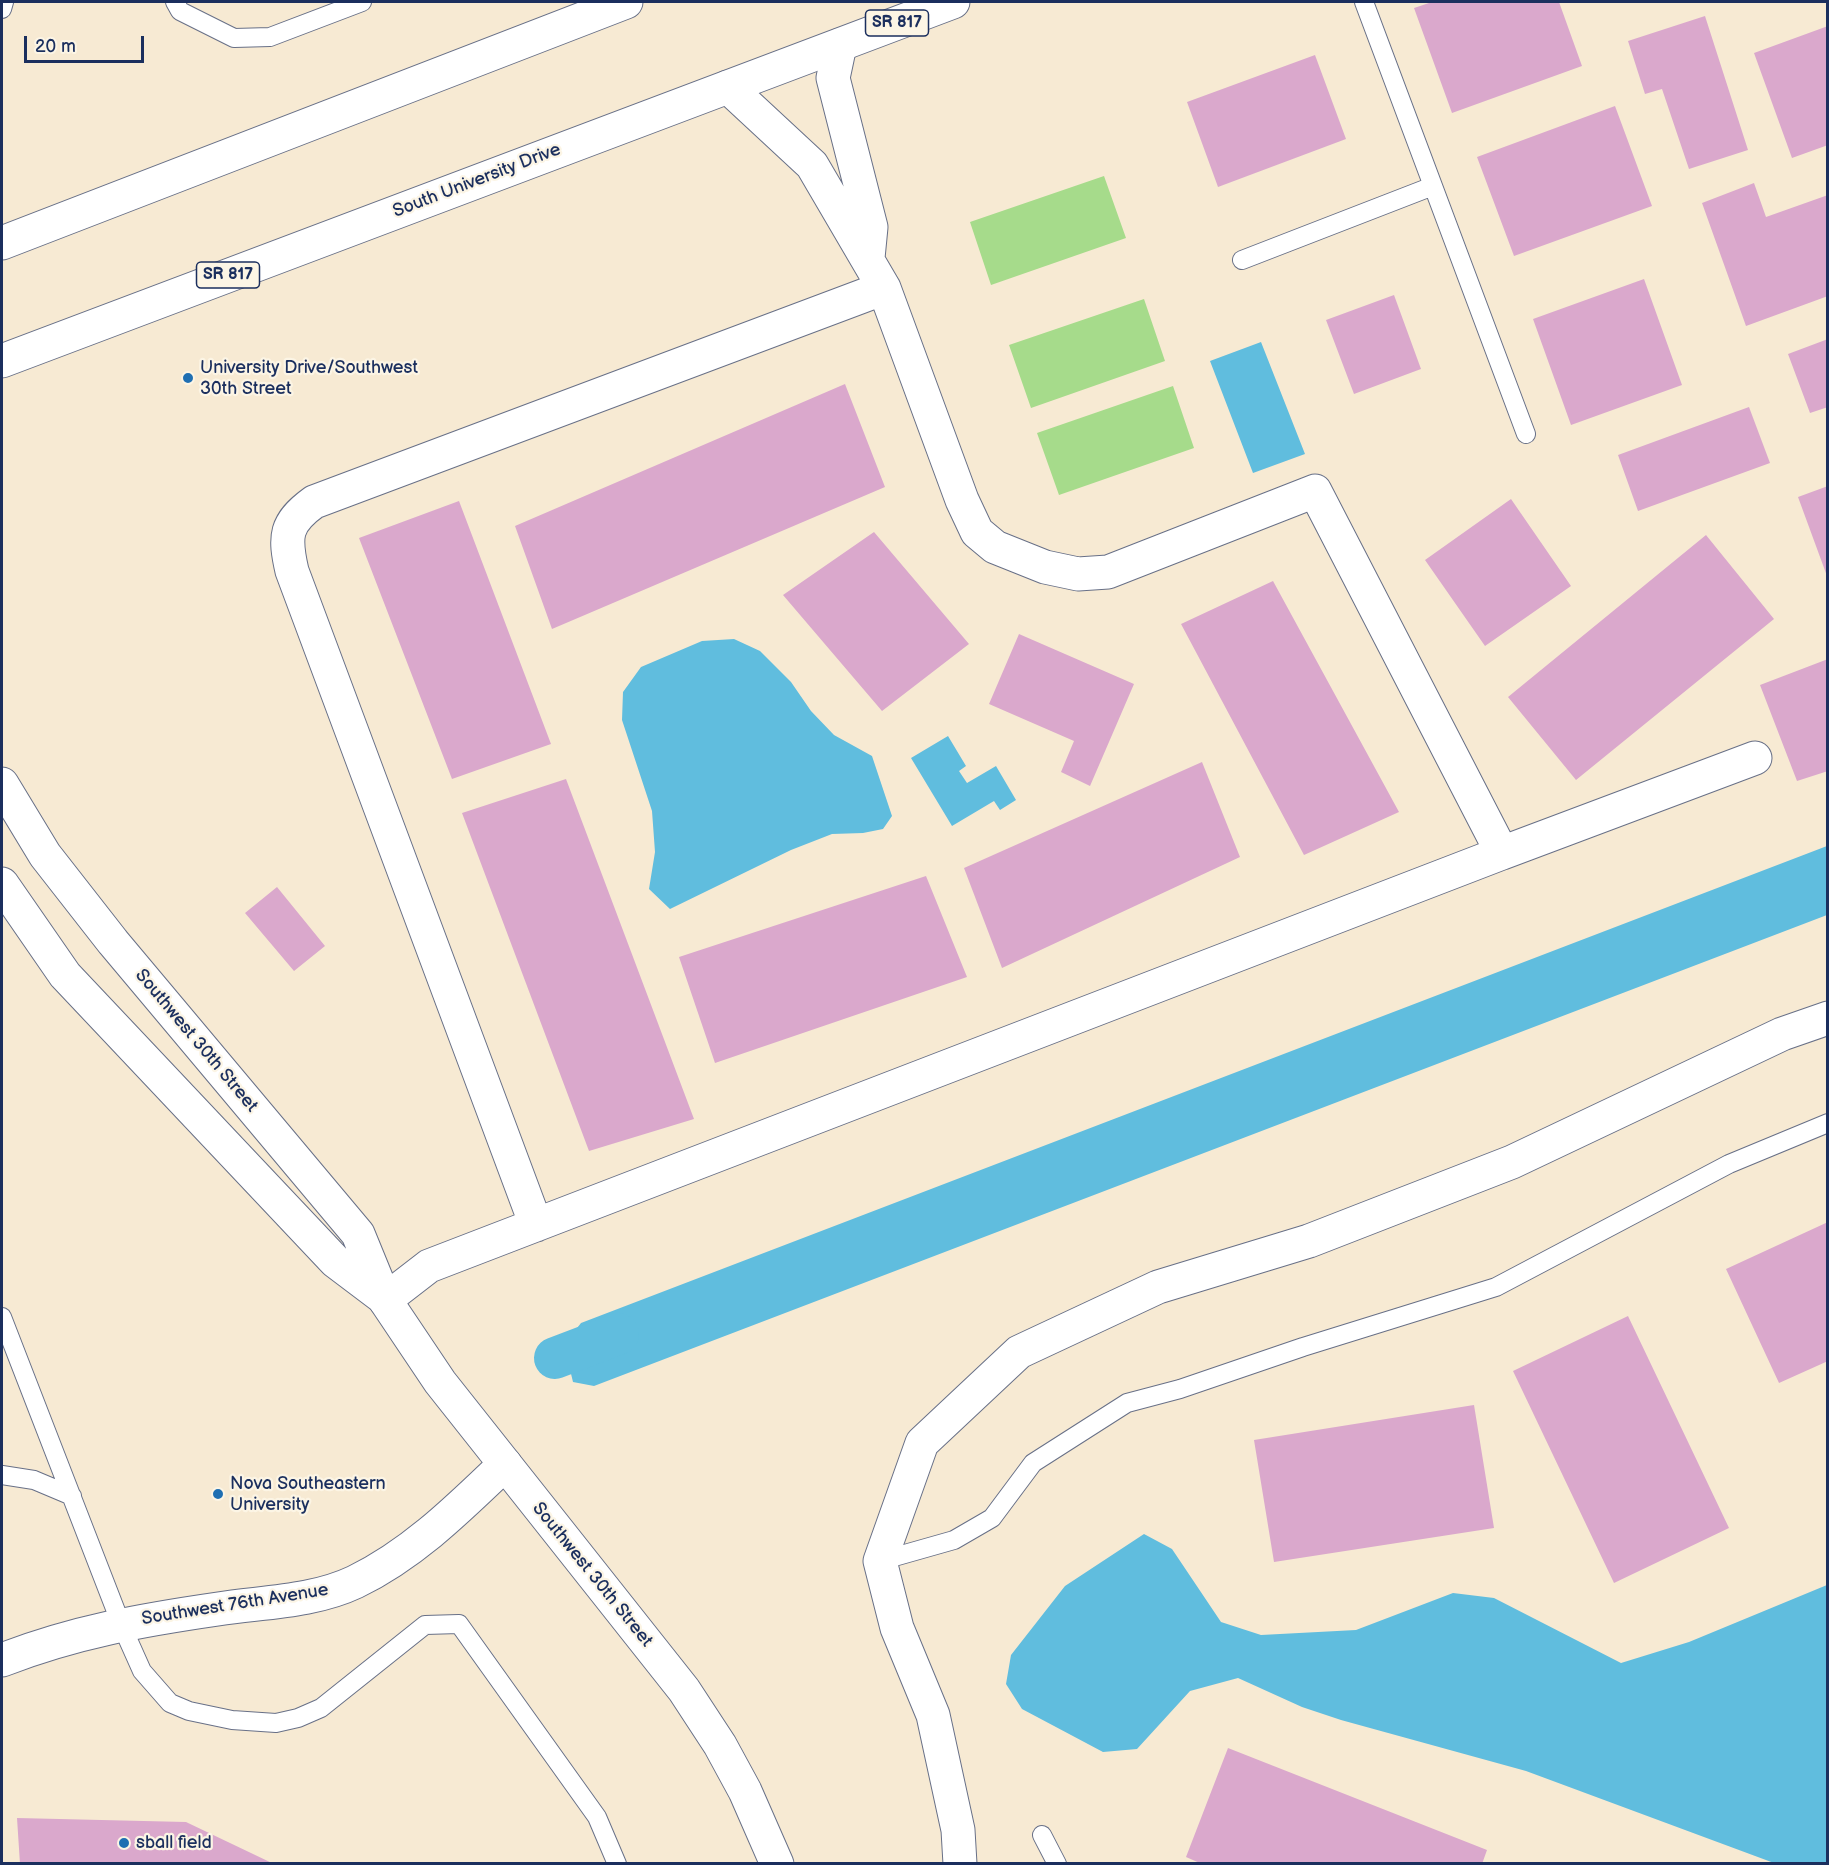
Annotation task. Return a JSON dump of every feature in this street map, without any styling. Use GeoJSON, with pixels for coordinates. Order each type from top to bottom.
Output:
{"type":"FeatureCollection","features":[{"type":"Feature","properties":{"kind":"street"},"geometry":{"type":"LineString","coordinates":[[2,243],[626,2]]}},
{"type":"Feature","properties":{"kind":"street","name":"South University Drive"},"geometry":{"type":"LineString","coordinates":[[2,361],[953,2]]}},
{"type":"Feature","properties":{"kind":"street"},"geometry":{"type":"LineString","coordinates":[[840,45],[833,78],[871,227],[868,260]]}},
{"type":"Feature","properties":{"kind":"street"},"geometry":{"type":"LineString","coordinates":[[728,87],[812,165],[884,288],[962,500],[977,532],[995,547],[1045,567],[1078,574],[1108,572],[1315,491],[1502,853]]}},
{"type":"Feature","properties":{"kind":"street"},"geometry":{"type":"LineString","coordinates":[[536,1225],[292,570],[286,547],[288,528],[298,514],[314,502],[884,288]]}},
{"type":"Feature","properties":{"kind":"street"},"geometry":{"type":"LineString","coordinates":[[385,1299],[429,1266],[1755,758]]}},
{"type":"Feature","properties":{"kind":"street","name":"Southwest 30th Street"},"geometry":{"type":"LineString","coordinates":[[2,784],[45,855],[113,942],[358,1234],[385,1299],[440,1382],[684,1690],[720,1745],[745,1791],[777,1863]]}},
{"type":"Feature","properties":{"kind":"street","name":"Southwest 30th Street"},"geometry":{"type":"LineString","coordinates":[[2,885],[65,975],[335,1261],[385,1299]]}},
{"type":"Feature","properties":{"kind":"street"},"geometry":{"type":"LineString","coordinates":[[960,1863],[958,1830],[933,1715],[897,1628],[880,1561],[922,1443],[1019,1352],[1158,1287],[1309,1241],[1512,1162],[1782,1034],[1827,1018]]}},
{"type":"Feature","properties":{"kind":"street","name":"Southwest 76th Avenue"},"geometry":{"type":"LineString","coordinates":[[2,1660],[48,1642],[120,1624],[316,1595],[354,1582],[390,1561],[430,1533],[504,1464]]}},
{"type":"Feature","properties":{"kind":"lane"},"geometry":{"type":"LineString","coordinates":[[2,9],[4,2]]}},
{"type":"Feature","properties":{"kind":"lane"},"geometry":{"type":"LineString","coordinates":[[175,2],[180,11],[234,38],[270,37],[362,2]]}},
{"type":"Feature","properties":{"kind":"lane"},"geometry":{"type":"LineString","coordinates":[[1364,2],[1526,434]]}},
{"type":"Feature","properties":{"kind":"lane"},"geometry":{"type":"LineString","coordinates":[[1242,260],[1433,186]]}},
{"type":"Feature","properties":{"kind":"lane"},"geometry":{"type":"LineString","coordinates":[[880,1561],[954,1540],[992,1518],[1033,1463],[1127,1403],[1180,1389],[1303,1347],[1496,1287],[1729,1164],[1827,1123]]}},
{"type":"Feature","properties":{"kind":"lane"},"geometry":{"type":"LineString","coordinates":[[2,1317],[120,1624],[142,1671],[170,1703],[189,1711],[232,1720],[276,1723],[298,1718],[321,1708],[425,1625],[459,1624],[597,1817],[617,1863]]}},
{"type":"Feature","properties":{"kind":"lane"},"geometry":{"type":"LineString","coordinates":[[2,1475],[34,1480],[72,1497]]}},
{"type":"Feature","properties":{"kind":"lane"},"geometry":{"type":"LineString","coordinates":[[1042,1835],[1057,1863]]}},
{"type":"Feature","properties":{"kind":"green space"},"geometry":{"type":"Polygon","coordinates":[[[1104,176],[1126,238],[991,285],[970,222],[1104,176]]]}},
{"type":"Feature","properties":{"kind":"green space"},"geometry":{"type":"Polygon","coordinates":[[[1144,299],[1165,361],[1031,408],[1009,345],[1144,299]]]}},
{"type":"Feature","properties":{"kind":"green space"},"geometry":{"type":"Polygon","coordinates":[[[1173,386],[1194,448],[1059,495],[1037,433],[1173,386]]]}},
{"type":"Feature","properties":{"kind":"water"},"geometry":{"type":"Polygon","coordinates":[[[1261,342],[1305,454],[1253,473],[1210,361],[1261,342]]]}},
{"type":"Feature","properties":{"kind":"water"},"geometry":{"type":"Polygon","coordinates":[[[734,639],[760,651],[791,682],[811,711],[834,735],[872,756],[892,816],[883,829],[863,833],[832,834],[791,850],[670,909],[649,889],[655,852],[652,811],[622,720],[623,692],[641,667],[702,641],[734,639]]]}},
{"type":"Feature","properties":{"kind":"water"},"geometry":{"type":"Polygon","coordinates":[[[948,736],[966,766],[959,771],[967,783],[996,766],[1016,800],[1000,810],[994,801],[952,826],[911,758],[948,736]]]}},
{"type":"Feature","properties":{"kind":"water"},"geometry":{"type":"Polygon","coordinates":[[[1827,846],[1827,915],[594,1386],[573,1382],[564,1345],[581,1323],[1827,846]]]}},
{"type":"Feature","properties":{"kind":"water"},"geometry":{"type":"Polygon","coordinates":[[[1144,1534],[1172,1549],[1221,1622],[1261,1635],[1356,1630],[1453,1593],[1494,1598],[1621,1663],[1689,1642],[1827,1585],[1827,1863],[1774,1863],[1526,1771],[1302,1707],[1238,1678],[1190,1691],[1137,1749],[1103,1752],[1022,1709],[1006,1684],[1011,1655],[1065,1586],[1144,1534]]]}},
{"type":"Feature","properties":{"kind":"building"},"geometry":{"type":"Polygon","coordinates":[[[1432,2],[1559,2],[1582,66],[1452,113],[1414,8],[1432,2]]]}},
{"type":"Feature","properties":{"kind":"building"},"geometry":{"type":"Polygon","coordinates":[[[1705,16],[1748,150],[1689,169],[1662,89],[1645,94],[1628,41],[1705,16]]]}},
{"type":"Feature","properties":{"kind":"building"},"geometry":{"type":"Polygon","coordinates":[[[1828,26],[1828,145],[1792,158],[1754,53],[1828,26]]]}},
{"type":"Feature","properties":{"kind":"building"},"geometry":{"type":"Polygon","coordinates":[[[1315,55],[1346,139],[1218,187],[1187,102],[1315,55]]]}},
{"type":"Feature","properties":{"kind":"building"},"geometry":{"type":"Polygon","coordinates":[[[1615,106],[1652,206],[1514,256],[1477,157],[1615,106]]]}},
{"type":"Feature","properties":{"kind":"building"},"geometry":{"type":"Polygon","coordinates":[[[1754,183],[1766,217],[1828,195],[1828,296],[1746,326],[1702,203],[1754,183]]]}},
{"type":"Feature","properties":{"kind":"building"},"geometry":{"type":"Polygon","coordinates":[[[1644,279],[1682,385],[1571,425],[1533,319],[1644,279]]]}},
{"type":"Feature","properties":{"kind":"building"},"geometry":{"type":"Polygon","coordinates":[[[1394,295],[1421,369],[1354,394],[1326,320],[1394,295]]]}},
{"type":"Feature","properties":{"kind":"building"},"geometry":{"type":"Polygon","coordinates":[[[1828,339],[1828,407],[1810,413],[1788,354],[1828,339]]]}},
{"type":"Feature","properties":{"kind":"building"},"geometry":{"type":"Polygon","coordinates":[[[845,384],[885,487],[552,629],[515,526],[845,384]]]}},
{"type":"Feature","properties":{"kind":"building"},"geometry":{"type":"Polygon","coordinates":[[[1749,407],[1770,463],[1638,511],[1618,455],[1749,407]]]}},
{"type":"Feature","properties":{"kind":"building"},"geometry":{"type":"Polygon","coordinates":[[[1828,486],[1828,576],[1827,576],[1798,497],[1828,486]]]}},
{"type":"Feature","properties":{"kind":"building"},"geometry":{"type":"Polygon","coordinates":[[[1511,499],[1571,586],[1485,646],[1425,560],[1511,499]]]}},
{"type":"Feature","properties":{"kind":"building"},"geometry":{"type":"Polygon","coordinates":[[[459,501],[551,744],[452,779],[359,538],[459,501]]]}},
{"type":"Feature","properties":{"kind":"building"},"geometry":{"type":"Polygon","coordinates":[[[874,532],[969,644],[882,711],[783,595],[874,532]]]}},
{"type":"Feature","properties":{"kind":"building"},"geometry":{"type":"Polygon","coordinates":[[[1706,535],[1774,619],[1576,780],[1508,697],[1706,535]]]}},
{"type":"Feature","properties":{"kind":"building"},"geometry":{"type":"Polygon","coordinates":[[[1273,581],[1399,812],[1304,855],[1181,624],[1273,581]]]}},
{"type":"Feature","properties":{"kind":"building"},"geometry":{"type":"Polygon","coordinates":[[[1019,634],[1134,684],[1090,786],[1061,772],[1074,741],[989,704],[1019,634]]]}},
{"type":"Feature","properties":{"kind":"building"},"geometry":{"type":"Polygon","coordinates":[[[1828,659],[1828,771],[1797,781],[1760,685],[1828,659]]]}},
{"type":"Feature","properties":{"kind":"building"},"geometry":{"type":"Polygon","coordinates":[[[1202,762],[1240,857],[1002,968],[964,868],[1202,762]]]}},
{"type":"Feature","properties":{"kind":"building"},"geometry":{"type":"Polygon","coordinates":[[[566,779],[694,1119],[589,1151],[462,813],[566,779]]]}},
{"type":"Feature","properties":{"kind":"building"},"geometry":{"type":"Polygon","coordinates":[[[926,876],[967,977],[715,1063],[679,957],[926,876]]]}},
{"type":"Feature","properties":{"kind":"building"},"geometry":{"type":"Polygon","coordinates":[[[277,887],[325,946],[294,971],[245,913],[277,887]]]}},
{"type":"Feature","properties":{"kind":"building"},"geometry":{"type":"Polygon","coordinates":[[[1828,1222],[1828,1361],[1779,1383],[1726,1269],[1828,1222]]]}},
{"type":"Feature","properties":{"kind":"building"},"geometry":{"type":"Polygon","coordinates":[[[1628,1316],[1729,1528],[1614,1583],[1513,1371],[1628,1316]]]}},
{"type":"Feature","properties":{"kind":"building"},"geometry":{"type":"Polygon","coordinates":[[[1474,1405],[1494,1528],[1274,1562],[1254,1440],[1474,1405]]]}},
{"type":"Feature","properties":{"kind":"building"},"geometry":{"type":"Polygon","coordinates":[[[1228,1748],[1487,1850],[1482,1864],[1202,1864],[1186,1857],[1228,1748]]]}},
{"type":"Feature","properties":{"kind":"building","name":"sball field"},"geometry":{"type":"Polygon","coordinates":[[[17,1818],[186,1822],[274,1864],[20,1864],[17,1818]]]}},
{"type":"Feature","properties":{"kind":"waterway"},"geometry":{"type":"LineString","coordinates":[[555,1358],[618,1334]]}},
{"type":"Feature","properties":{"kind":"place","name":"University Drive/Southwest 30th Street"},"geometry":{"type":"Point","coordinates":[188,378]}},
{"type":"Feature","properties":{"kind":"place","name":"Nova Southeastern University"},"geometry":{"type":"Point","coordinates":[218,1494]}},
{"type":"Feature","properties":{"kind":"place","name":"sball field"},"geometry":{"type":"Point","coordinates":[124,1843]}}]}
